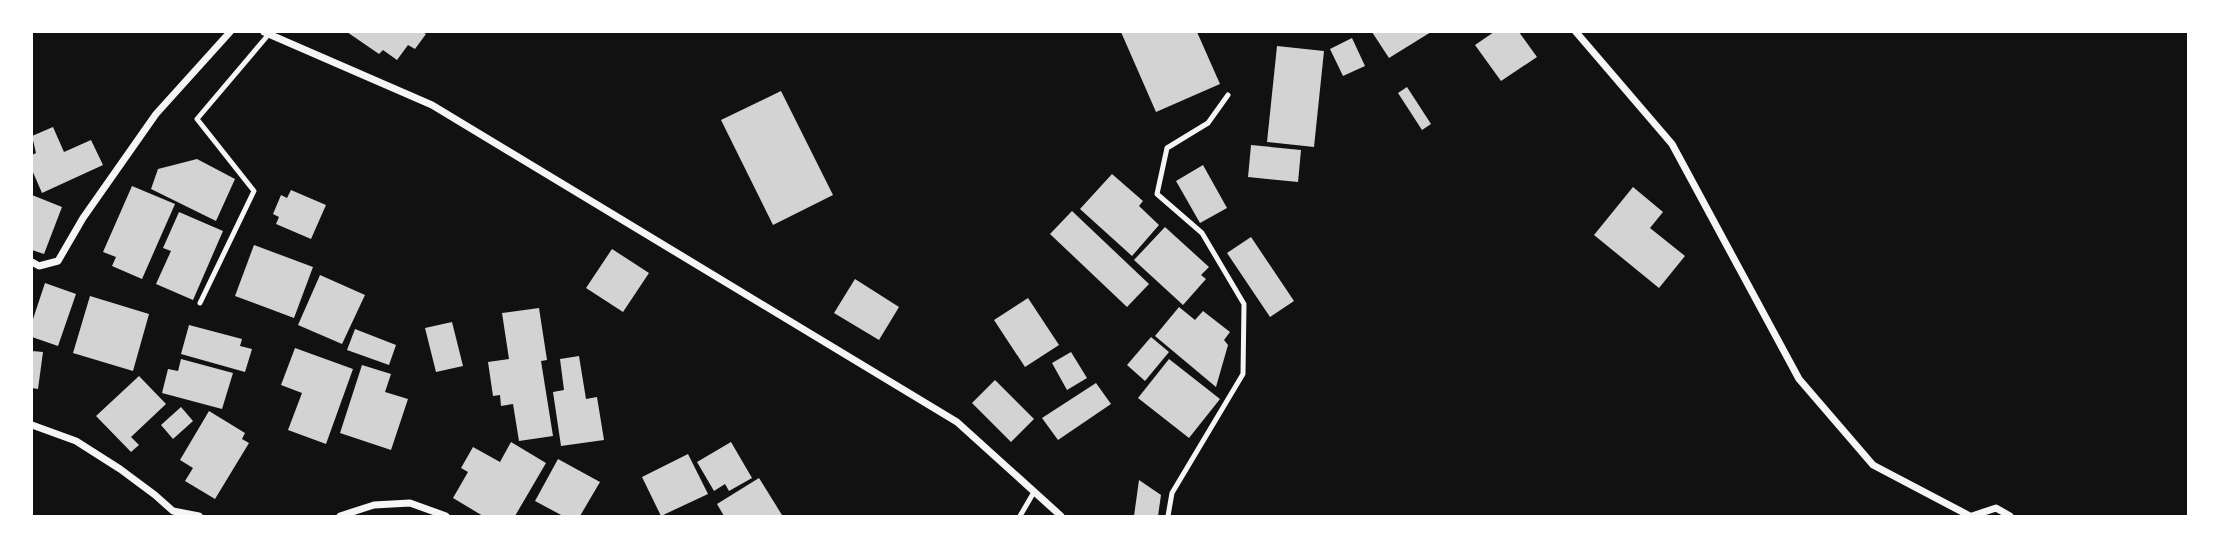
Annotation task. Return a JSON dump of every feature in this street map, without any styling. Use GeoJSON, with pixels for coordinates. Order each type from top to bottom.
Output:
{"type":"FeatureCollection","features":[{"type":"Feature","properties":{"kind":"street"},"geometry":{"type":"LineString","coordinates":[[32,262],[39,266],[58,261],[83,218],[156,114],[230,32]]}},
{"type":"Feature","properties":{"kind":"street"},"geometry":{"type":"LineString","coordinates":[[1576,32],[1672,144],[1799,379],[1873,465],[1971,516],[1996,508],[2010,516]]}},
{"type":"Feature","properties":{"kind":"street"},"geometry":{"type":"LineString","coordinates":[[267,33],[432,105],[957,422],[1060,516]]}},
{"type":"Feature","properties":{"kind":"street"},"geometry":{"type":"LineString","coordinates":[[32,425],[76,442],[120,469],[173,512],[199,516]]}},
{"type":"Feature","properties":{"kind":"street"},"geometry":{"type":"LineString","coordinates":[[340,516],[374,505],[410,503],[446,516]]}},
{"type":"Feature","properties":{"kind":"lane"},"geometry":{"type":"LineString","coordinates":[[200,303],[254,191],[197,120],[267,33]]}},
{"type":"Feature","properties":{"kind":"lane"},"geometry":{"type":"LineString","coordinates":[[1168,516],[1172,494],[1243,374],[1244,304],[1202,233],[1157,194],[1167,148],[1208,123],[1228,95]]}},
{"type":"Feature","properties":{"kind":"lane"},"geometry":{"type":"LineString","coordinates":[[1020,516],[1034,492]]}},
{"type":"Feature","properties":{"kind":"building"},"geometry":{"type":"Polygon","coordinates":[[[347,32],[426,34],[415,49],[408,45],[397,60],[383,50],[379,54],[347,32]]]}},
{"type":"Feature","properties":{"kind":"building"},"geometry":{"type":"Polygon","coordinates":[[[1121,32],[1197,32],[1220,84],[1156,112],[1121,32]]]}},
{"type":"Feature","properties":{"kind":"building"},"geometry":{"type":"Polygon","coordinates":[[[1372,32],[1431,32],[1389,58],[1372,32]]]}},
{"type":"Feature","properties":{"kind":"building"},"geometry":{"type":"Polygon","coordinates":[[[1494,32],[1519,32],[1537,57],[1501,81],[1475,45],[1494,32]]]}},
{"type":"Feature","properties":{"kind":"building"},"geometry":{"type":"Polygon","coordinates":[[[1352,38],[1365,66],[1343,76],[1330,49],[1352,38]]]}},
{"type":"Feature","properties":{"kind":"building"},"geometry":{"type":"Polygon","coordinates":[[[1277,46],[1324,51],[1314,147],[1267,142],[1277,46]]]}},
{"type":"Feature","properties":{"kind":"building"},"geometry":{"type":"Polygon","coordinates":[[[1407,87],[1431,124],[1422,130],[1398,93],[1407,87]]]}},
{"type":"Feature","properties":{"kind":"building"},"geometry":{"type":"Polygon","coordinates":[[[781,91],[833,195],[773,225],[721,120],[781,91]]]}},
{"type":"Feature","properties":{"kind":"building"},"geometry":{"type":"Polygon","coordinates":[[[53,127],[64,152],[91,140],[103,165],[42,193],[32,170],[32,155],[36,153],[32,136],[53,127]]]}},
{"type":"Feature","properties":{"kind":"building"},"geometry":{"type":"Polygon","coordinates":[[[1251,145],[1301,150],[1298,182],[1248,177],[1251,145]]]}},
{"type":"Feature","properties":{"kind":"building"},"geometry":{"type":"Polygon","coordinates":[[[197,159],[235,179],[216,221],[151,189],[158,169],[197,159]]]}},
{"type":"Feature","properties":{"kind":"building"},"geometry":{"type":"Polygon","coordinates":[[[1203,165],[1227,208],[1200,223],[1176,181],[1203,165]]]}},
{"type":"Feature","properties":{"kind":"building"},"geometry":{"type":"Polygon","coordinates":[[[1112,174],[1143,201],[1139,206],[1159,225],[1132,256],[1080,209],[1112,174]]]}},
{"type":"Feature","properties":{"kind":"building"},"geometry":{"type":"Polygon","coordinates":[[[132,186],[175,204],[142,279],[112,266],[116,257],[103,252],[132,186]]]}},
{"type":"Feature","properties":{"kind":"building"},"geometry":{"type":"Polygon","coordinates":[[[1633,187],[1663,212],[1650,228],[1685,256],[1659,288],[1594,235],[1633,187]]]}},
{"type":"Feature","properties":{"kind":"building"},"geometry":{"type":"Polygon","coordinates":[[[291,190],[326,205],[311,239],[276,224],[279,217],[273,214],[281,195],[287,198],[291,190]]]}},
{"type":"Feature","properties":{"kind":"building"},"geometry":{"type":"Polygon","coordinates":[[[32,195],[62,207],[44,254],[32,250],[32,195]]]}},
{"type":"Feature","properties":{"kind":"building"},"geometry":{"type":"Polygon","coordinates":[[[1072,211],[1149,284],[1127,307],[1050,234],[1072,211]]]}},
{"type":"Feature","properties":{"kind":"building"},"geometry":{"type":"Polygon","coordinates":[[[179,212],[223,231],[193,300],[156,284],[171,251],[163,248],[179,212]]]}},
{"type":"Feature","properties":{"kind":"building"},"geometry":{"type":"Polygon","coordinates":[[[1165,227],[1209,267],[1201,275],[1206,279],[1183,305],[1134,260],[1165,227]]]}},
{"type":"Feature","properties":{"kind":"building"},"geometry":{"type":"Polygon","coordinates":[[[1251,237],[1294,301],[1270,317],[1227,253],[1251,237]]]}},
{"type":"Feature","properties":{"kind":"building"},"geometry":{"type":"Polygon","coordinates":[[[254,245],[313,267],[294,318],[235,296],[254,245]]]}},
{"type":"Feature","properties":{"kind":"building"},"geometry":{"type":"Polygon","coordinates":[[[612,249],[649,273],[623,312],[586,288],[612,249]]]}},
{"type":"Feature","properties":{"kind":"building"},"geometry":{"type":"Polygon","coordinates":[[[320,275],[365,295],[342,344],[298,325],[320,275]]]}},
{"type":"Feature","properties":{"kind":"building"},"geometry":{"type":"Polygon","coordinates":[[[855,279],[899,307],[879,340],[834,313],[855,279]]]}},
{"type":"Feature","properties":{"kind":"building"},"geometry":{"type":"Polygon","coordinates":[[[45,283],[76,294],[58,346],[32,337],[32,322],[45,283]]]}},
{"type":"Feature","properties":{"kind":"building"},"geometry":{"type":"Polygon","coordinates":[[[90,296],[149,314],[133,371],[73,353],[90,296]]]}},
{"type":"Feature","properties":{"kind":"building"},"geometry":{"type":"Polygon","coordinates":[[[1028,298],[1059,345],[1025,367],[994,320],[1028,298]]]}},
{"type":"Feature","properties":{"kind":"building"},"geometry":{"type":"Polygon","coordinates":[[[1179,307],[1195,320],[1203,311],[1230,332],[1224,340],[1228,345],[1216,387],[1155,336],[1179,307]]]}},
{"type":"Feature","properties":{"kind":"building"},"geometry":{"type":"Polygon","coordinates":[[[539,308],[547,360],[541,361],[553,436],[519,441],[513,404],[501,406],[500,395],[493,396],[488,362],[509,359],[502,313],[539,308]]]}},
{"type":"Feature","properties":{"kind":"building"},"geometry":{"type":"Polygon","coordinates":[[[452,322],[463,366],[436,372],[425,328],[452,322]]]}},
{"type":"Feature","properties":{"kind":"building"},"geometry":{"type":"Polygon","coordinates":[[[189,325],[242,339],[240,346],[252,349],[245,372],[181,354],[189,325]]]}},
{"type":"Feature","properties":{"kind":"building"},"geometry":{"type":"Polygon","coordinates":[[[355,329],[396,345],[389,365],[347,350],[355,329]]]}},
{"type":"Feature","properties":{"kind":"building"},"geometry":{"type":"Polygon","coordinates":[[[1151,337],[1169,352],[1145,381],[1127,365],[1151,337]]]}},
{"type":"Feature","properties":{"kind":"building"},"geometry":{"type":"Polygon","coordinates":[[[295,348],[353,369],[326,444],[288,430],[302,393],[281,385],[295,348]]]}},
{"type":"Feature","properties":{"kind":"building"},"geometry":{"type":"Polygon","coordinates":[[[32,351],[43,352],[38,389],[32,388],[32,351]]]}},
{"type":"Feature","properties":{"kind":"building"},"geometry":{"type":"Polygon","coordinates":[[[1071,352],[1087,378],[1067,390],[1052,363],[1071,352]]]}},
{"type":"Feature","properties":{"kind":"building"},"geometry":{"type":"Polygon","coordinates":[[[579,356],[586,399],[597,397],[604,440],[561,446],[553,392],[564,390],[560,359],[579,356]]]}},
{"type":"Feature","properties":{"kind":"building"},"geometry":{"type":"Polygon","coordinates":[[[181,359],[233,373],[222,409],[162,393],[168,369],[178,371],[181,359]]]}},
{"type":"Feature","properties":{"kind":"building"},"geometry":{"type":"Polygon","coordinates":[[[1169,359],[1220,399],[1189,438],[1138,398],[1169,359]]]}},
{"type":"Feature","properties":{"kind":"building"},"geometry":{"type":"Polygon","coordinates":[[[362,365],[391,374],[385,392],[408,399],[391,450],[340,433],[362,365]]]}},
{"type":"Feature","properties":{"kind":"building"},"geometry":{"type":"Polygon","coordinates":[[[139,376],[166,404],[131,437],[139,445],[131,452],[96,416],[139,376]]]}},
{"type":"Feature","properties":{"kind":"building"},"geometry":{"type":"Polygon","coordinates":[[[995,380],[1034,419],[1011,442],[972,403],[995,380]]]}},
{"type":"Feature","properties":{"kind":"building"},"geometry":{"type":"Polygon","coordinates":[[[1096,383],[1111,404],[1058,440],[1042,418],[1096,383]]]}},
{"type":"Feature","properties":{"kind":"building"},"geometry":{"type":"Polygon","coordinates":[[[181,407],[193,421],[173,439],[161,425],[181,407]]]}},
{"type":"Feature","properties":{"kind":"building"},"geometry":{"type":"Polygon","coordinates":[[[209,411],[245,433],[242,439],[249,443],[215,499],[185,481],[193,468],[180,460],[209,411]]]}},
{"type":"Feature","properties":{"kind":"building"},"geometry":{"type":"Polygon","coordinates":[[[511,442],[546,463],[515,516],[483,516],[453,498],[468,472],[461,468],[473,447],[500,462],[511,442]]]}},
{"type":"Feature","properties":{"kind":"building"},"geometry":{"type":"Polygon","coordinates":[[[731,442],[752,478],[729,491],[725,484],[714,491],[697,462],[731,442]]]}},
{"type":"Feature","properties":{"kind":"building"},"geometry":{"type":"Polygon","coordinates":[[[688,454],[708,494],[661,516],[642,477],[688,454]]]}},
{"type":"Feature","properties":{"kind":"building"},"geometry":{"type":"Polygon","coordinates":[[[558,459],[600,482],[580,516],[563,516],[535,501],[558,459]]]}},
{"type":"Feature","properties":{"kind":"building"},"geometry":{"type":"Polygon","coordinates":[[[759,478],[782,515],[724,516],[717,504],[759,478]]]}},
{"type":"Feature","properties":{"kind":"building"},"geometry":{"type":"Polygon","coordinates":[[[1139,480],[1161,495],[1158,516],[1134,516],[1139,480]]]}}]}
